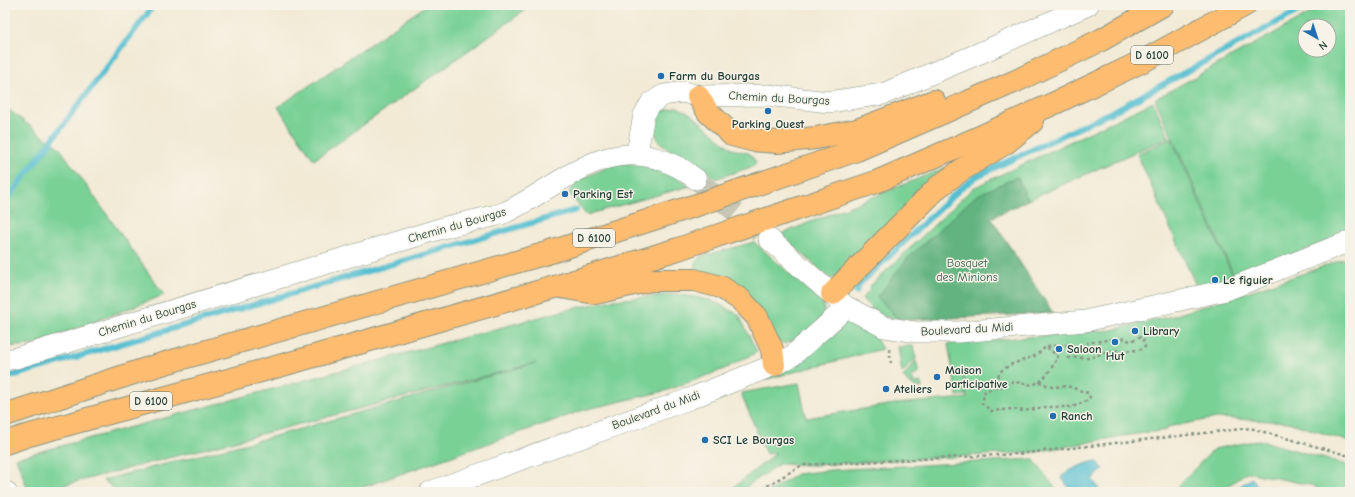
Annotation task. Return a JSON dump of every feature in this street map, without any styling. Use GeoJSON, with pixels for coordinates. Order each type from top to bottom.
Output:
{"type":"FeatureCollection","features":[{"type":"Feature","properties":{"kind":"main road","name":"D 6100"},"geometry":{"type":"LineString","coordinates":[[5,415],[155,366],[551,252],[702,203],[857,150],[1016,81],[1100,40],[1163,5]]}},
{"type":"Feature","properties":{"kind":"main road","name":"D 6100"},"geometry":{"type":"LineString","coordinates":[[5,443],[558,286],[678,249],[876,182],[1057,102],[1144,60],[1245,5]]}},
{"type":"Feature","properties":{"kind":"main road"},"geometry":{"type":"LineString","coordinates":[[698,96],[708,112],[732,135],[751,140],[777,142],[816,138],[857,130],[1100,40]]}},
{"type":"Feature","properties":{"kind":"main road"},"geometry":{"type":"LineString","coordinates":[[839,300],[938,187],[963,169],[1007,142],[1057,102]]}},
{"type":"Feature","properties":{"kind":"main road"},"geometry":{"type":"LineString","coordinates":[[558,286],[595,293],[651,280],[694,280],[720,287],[740,300],[757,316],[772,349],[774,365]]}},
{"type":"Feature","properties":{"kind":"street","name":"Chemin du Bourgas"},"geometry":{"type":"LineString","coordinates":[[5,360],[16,358],[446,227],[504,213],[532,198],[575,171],[594,162],[619,156],[640,154],[638,147],[644,115],[651,103],[664,95],[683,92],[698,96],[767,95],[829,102],[883,94],[1088,5]]}},
{"type":"Feature","properties":{"kind":"street"},"geometry":{"type":"LineString","coordinates":[[640,154],[660,158],[680,167],[696,179]]}},
{"type":"Feature","properties":{"kind":"street"},"geometry":{"type":"LineString","coordinates":[[769,239],[839,300]]}},
{"type":"Feature","properties":{"kind":"street","name":"Boulevard du Midi"},"geometry":{"type":"LineString","coordinates":[[430,492],[689,398],[774,365],[792,356],[838,315],[839,300],[884,327],[913,332],[959,332],[1085,321],[1226,290],[1350,241]]}},
{"type":"Feature","properties":{"kind":"path"},"geometry":{"type":"LineString","coordinates":[[1068,358],[1088,358],[1111,351],[1143,349],[1145,347],[1143,338],[1137,338]]}},
{"type":"Feature","properties":{"kind":"path"},"geometry":{"type":"LineString","coordinates":[[1039,382],[1049,371],[1058,357],[1047,346],[1042,344]]}},
{"type":"Feature","properties":{"kind":"path"},"geometry":{"type":"LineString","coordinates":[[993,388],[998,382],[999,374],[1002,370],[1012,364],[1035,356],[1047,346]]}},
{"type":"Feature","properties":{"kind":"path"},"geometry":{"type":"LineString","coordinates":[[1010,382],[1017,382],[1025,385],[1039,382],[1052,387],[1067,386],[1088,394],[1090,397],[1088,400],[1069,408],[1045,407],[1024,411],[1012,409],[991,411],[982,403],[985,391],[993,388],[1010,382]]}},
{"type":"Feature","properties":{"kind":"path"},"geometry":{"type":"LineString","coordinates":[[757,492],[802,465],[1017,454],[1250,428],[1350,456]]}},
{"type":"Feature","properties":{"kind":"green space"},"geometry":{"type":"Polygon","coordinates":[[[427,5],[531,6],[314,160],[278,107],[427,5]]]}},
{"type":"Feature","properties":{"kind":"green space"},"geometry":{"type":"Polygon","coordinates":[[[1325,5],[1350,5],[1350,232],[1235,278],[1155,99],[1297,20],[1297,58],[1337,58],[1337,18],[1301,18],[1325,5]]]}},
{"type":"Feature","properties":{"kind":"green space"},"geometry":{"type":"Polygon","coordinates":[[[1153,102],[1169,137],[1028,200],[1017,177],[878,296],[898,319],[885,317],[870,307],[862,298],[870,290],[868,288],[973,188],[1153,102]]]}},
{"type":"Feature","properties":{"kind":"green space"},"geometry":{"type":"Polygon","coordinates":[[[5,107],[59,147],[164,295],[33,345],[5,347],[5,107]]]}},
{"type":"Feature","properties":{"kind":"green space"},"geometry":{"type":"Polygon","coordinates":[[[677,107],[691,114],[732,149],[749,153],[756,162],[754,166],[715,179],[695,163],[666,148],[657,137],[654,119],[662,111],[677,107]]]}},
{"type":"Feature","properties":{"kind":"green space"},"geometry":{"type":"Polygon","coordinates":[[[1171,138],[1232,274],[1198,290],[1137,154],[1171,138]]]}},
{"type":"Feature","properties":{"kind":"green space"},"geometry":{"type":"Polygon","coordinates":[[[617,163],[661,166],[690,186],[586,215],[569,193],[577,181],[617,163]]]}},
{"type":"Feature","properties":{"kind":"green space"},"geometry":{"type":"Polygon","coordinates":[[[947,167],[839,276],[830,279],[781,234],[947,167]]]}},
{"type":"Feature","properties":{"kind":"green space","name":"Bosquet des Minions"},"geometry":{"type":"Polygon","coordinates":[[[1017,177],[1028,200],[991,218],[1053,313],[908,320],[898,319],[877,297],[908,258],[977,195],[1017,177]]]}},
{"type":"Feature","properties":{"kind":"green space"},"geometry":{"type":"Polygon","coordinates":[[[754,242],[824,304],[823,314],[817,324],[807,332],[786,344],[780,342],[698,273],[695,263],[700,257],[754,242]]]}},
{"type":"Feature","properties":{"kind":"green space"},"geometry":{"type":"Polygon","coordinates":[[[1350,257],[1350,442],[1288,422],[1217,418],[1167,427],[1167,430],[1123,436],[1036,452],[814,465],[779,464],[739,492],[728,492],[776,453],[766,454],[741,393],[799,383],[806,418],[894,404],[967,398],[963,371],[966,395],[957,396],[948,344],[1111,330],[1173,316],[1350,257]]]}},
{"type":"Feature","properties":{"kind":"green space"},"geometry":{"type":"Polygon","coordinates":[[[675,294],[711,300],[739,315],[757,352],[722,370],[665,391],[584,410],[349,492],[118,492],[103,480],[271,437],[536,363],[37,492],[29,492],[16,458],[566,310],[613,300],[675,294]]]}},
{"type":"Feature","properties":{"kind":"green space"},"geometry":{"type":"Polygon","coordinates":[[[851,321],[869,327],[882,349],[767,379],[833,327],[851,321]]]}},
{"type":"Feature","properties":{"kind":"green space"},"geometry":{"type":"Polygon","coordinates":[[[913,346],[916,359],[902,373],[898,347],[913,346]]]}},
{"type":"Feature","properties":{"kind":"green space"},"geometry":{"type":"Polygon","coordinates":[[[916,361],[919,374],[912,376],[914,383],[921,382],[922,388],[911,385],[903,377],[916,361]]]}},
{"type":"Feature","properties":{"kind":"green space"},"geometry":{"type":"Polygon","coordinates":[[[1259,440],[1350,466],[1350,492],[1318,492],[1315,486],[1247,472],[1220,492],[1172,492],[1214,449],[1259,440]]]}},
{"type":"Feature","properties":{"kind":"green space"},"geometry":{"type":"Polygon","coordinates":[[[1033,459],[1058,492],[768,492],[797,474],[831,470],[1033,459]]]}},
{"type":"Feature","properties":{"kind":"water"},"geometry":{"type":"Polygon","coordinates":[[[1096,461],[1104,469],[1092,479],[1099,488],[1094,492],[1072,492],[1061,477],[1069,471],[1096,461]]]}},
{"type":"Feature","properties":{"kind":"water"},"geometry":{"type":"Polygon","coordinates":[[[1252,478],[1262,492],[1231,492],[1252,478]]]}},
{"type":"Feature","properties":{"kind":"waterway"},"geometry":{"type":"LineString","coordinates":[[5,202],[154,5]]}},
{"type":"Feature","properties":{"kind":"waterway"},"geometry":{"type":"LineString","coordinates":[[856,292],[860,283],[960,189],[977,176],[1116,110],[1309,5]]}},
{"type":"Feature","properties":{"kind":"waterway"},"geometry":{"type":"LineString","coordinates":[[5,378],[576,210]]}},
{"type":"Feature","properties":{"kind":"tunnel"},"geometry":{"type":"LineString","coordinates":[[696,179],[763,235]]}},
{"type":"Feature","properties":{"kind":"place","name":"Farm du Bourgas"},"geometry":{"type":"Point","coordinates":[661,76]}},
{"type":"Feature","properties":{"kind":"place","name":"Parking Ouest"},"geometry":{"type":"Point","coordinates":[768,111]}},
{"type":"Feature","properties":{"kind":"place","name":"Parking Est"},"geometry":{"type":"Point","coordinates":[565,194]}},
{"type":"Feature","properties":{"kind":"place","name":"Le figuier"},"geometry":{"type":"Point","coordinates":[1215,280]}},
{"type":"Feature","properties":{"kind":"place","name":"Library"},"geometry":{"type":"Point","coordinates":[1135,331]}},
{"type":"Feature","properties":{"kind":"place","name":"Hut"},"geometry":{"type":"Point","coordinates":[1115,342]}},
{"type":"Feature","properties":{"kind":"place","name":"Saloon"},"geometry":{"type":"Point","coordinates":[1059,349]}},
{"type":"Feature","properties":{"kind":"place","name":"Maison participative"},"geometry":{"type":"Point","coordinates":[937,377]}},
{"type":"Feature","properties":{"kind":"place","name":"Ateliers"},"geometry":{"type":"Point","coordinates":[886,389]}},
{"type":"Feature","properties":{"kind":"place","name":"Ranch"},"geometry":{"type":"Point","coordinates":[1053,416]}},
{"type":"Feature","properties":{"kind":"place","name":"SCI Le Bourgas"},"geometry":{"type":"Point","coordinates":[705,440]}}]}
